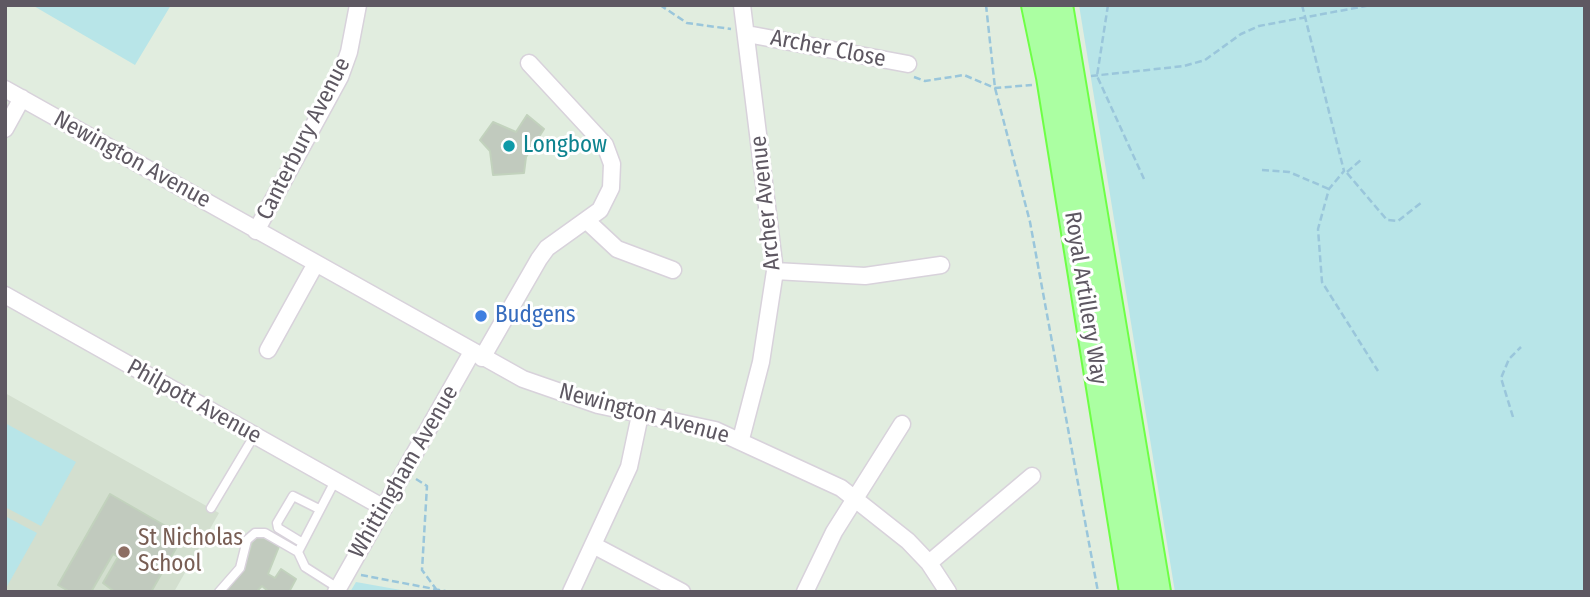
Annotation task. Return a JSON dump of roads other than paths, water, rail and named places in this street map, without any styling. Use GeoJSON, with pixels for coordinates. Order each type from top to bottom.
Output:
{"type":"FeatureCollection","features":[{"type":"Feature","properties":{"kind":"main road","name":"Royal Artillery Way"},"geometry":{"type":"LineString","coordinates":[[1035,5],[1050,77],[1133,592]]}},
{"type":"Feature","properties":{"kind":"main road","name":"Royal Artillery Way"},"geometry":{"type":"LineString","coordinates":[[1059,5],[1157,592]]}},
{"type":"Feature","properties":{"kind":"street","name":"Canterbury Avenue"},"geometry":{"type":"LineString","coordinates":[[256,231],[340,77],[349,52],[358,5]]}},
{"type":"Feature","properties":{"kind":"street","name":"Archer Avenue"},"geometry":{"type":"LineString","coordinates":[[741,439],[761,362],[775,271],[742,5]]}},
{"type":"Feature","properties":{"kind":"street","name":"Archer Close"},"geometry":{"type":"LineString","coordinates":[[746,30],[908,64]]}},
{"type":"Feature","properties":{"kind":"street","name":"Whittingham Avenue"},"geometry":{"type":"LineString","coordinates":[[337,590],[404,473],[539,259],[547,248],[600,210],[611,188],[609,154],[596,132],[529,63]]}},
{"type":"Feature","properties":{"kind":"street","name":"Newington Avenue"},"geometry":{"type":"LineString","coordinates":[[5,89],[477,355],[558,393],[640,415],[715,430],[741,439],[855,497],[884,520],[929,563],[948,592]]}},
{"type":"Feature","properties":{"kind":"street"},"geometry":{"type":"LineString","coordinates":[[5,129],[22,98]]}},
{"type":"Feature","properties":{"kind":"street"},"geometry":{"type":"LineString","coordinates":[[587,220],[617,249],[673,270]]}},
{"type":"Feature","properties":{"kind":"street"},"geometry":{"type":"LineString","coordinates":[[268,350],[315,265]]}},
{"type":"Feature","properties":{"kind":"street"},"geometry":{"type":"LineString","coordinates":[[775,271],[853,277],[941,265]]}},
{"type":"Feature","properties":{"kind":"street","name":"Philpott Avenue"},"geometry":{"type":"LineString","coordinates":[[5,295],[384,508]]}},
{"type":"Feature","properties":{"kind":"street"},"geometry":{"type":"LineString","coordinates":[[572,592],[629,467],[640,415]]}},
{"type":"Feature","properties":{"kind":"street"},"geometry":{"type":"LineString","coordinates":[[804,592],[855,497],[902,424]]}},
{"type":"Feature","properties":{"kind":"street"},"geometry":{"type":"LineString","coordinates":[[929,563],[1032,476]]}},
{"type":"Feature","properties":{"kind":"street"},"geometry":{"type":"LineString","coordinates":[[593,545],[682,592]]}},
{"type":"Feature","properties":{"kind":"lane"},"geometry":{"type":"LineString","coordinates":[[211,509],[254,436]]}},
{"type":"Feature","properties":{"kind":"lane"},"geometry":{"type":"LineString","coordinates":[[335,481],[298,552],[299,561],[305,567],[337,590]]}},
{"type":"Feature","properties":{"kind":"lane"},"geometry":{"type":"LineString","coordinates":[[301,542],[278,528],[276,523],[293,496],[319,509]]}},
{"type":"Feature","properties":{"kind":"lane"},"geometry":{"type":"LineString","coordinates":[[219,592],[240,568],[248,537],[255,533],[265,533],[298,552]]}},
{"type":"Feature","properties":{"kind":"place","name":"Longbow"},"geometry":{"type":"Point","coordinates":[509,146]}},
{"type":"Feature","properties":{"kind":"place","name":"Budgens"},"geometry":{"type":"Point","coordinates":[481,316]}},
{"type":"Feature","properties":{"kind":"place","name":"St Nicholas School"},"geometry":{"type":"Point","coordinates":[124,552]}}]}
